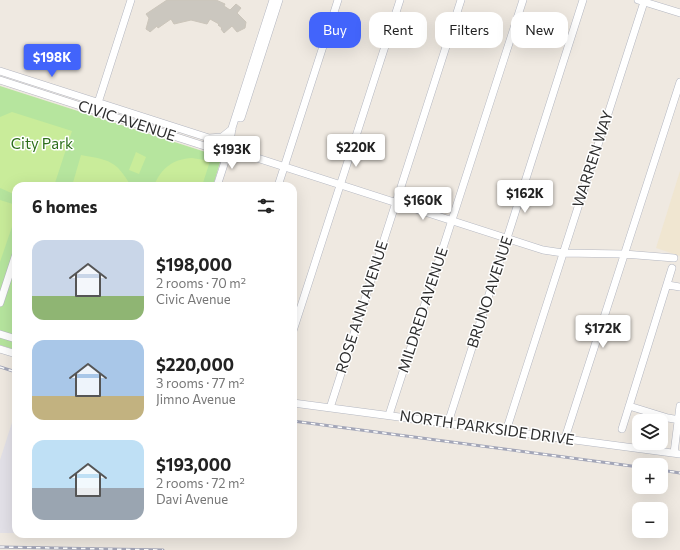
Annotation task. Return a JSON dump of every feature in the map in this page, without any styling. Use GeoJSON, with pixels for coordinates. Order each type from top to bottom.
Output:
{"type":"FeatureCollection","features":[{"type":"Feature","properties":{"kind":"street"},"geometry":{"type":"LineString","coordinates":[[96,110],[132,0]]}},
{"type":"Feature","properties":{"kind":"street"},"geometry":{"type":"LineString","coordinates":[[218,182],[229,149],[232,128],[273,0]]}},
{"type":"Feature","properties":{"kind":"street"},"geometry":{"type":"LineString","coordinates":[[236,117],[241,118],[279,0]]}},
{"type":"Feature","properties":{"kind":"street"},"geometry":{"type":"LineString","coordinates":[[279,182],[338,0]]}},
{"type":"Feature","properties":{"kind":"street"},"geometry":{"type":"LineString","coordinates":[[297,318],[400,0]]}},
{"type":"Feature","properties":{"kind":"street","name":"ROSE ANN AVENUE"},"geometry":{"type":"LineString","coordinates":[[330,408],[461,0]]}},
{"type":"Feature","properties":{"kind":"street","name":"MILDRED AVENUE"},"geometry":{"type":"LineString","coordinates":[[389,415],[523,0]]}},
{"type":"Feature","properties":{"kind":"street","name":"BRUNO AVENUE"},"geometry":{"type":"LineString","coordinates":[[448,424],[583,0]]}},
{"type":"Feature","properties":{"kind":"street"},"geometry":{"type":"LineString","coordinates":[[641,1],[680,13]]}},
{"type":"Feature","properties":{"kind":"street","name":"WARREN WAY"},"geometry":{"type":"LineString","coordinates":[[506,430],[563,253],[641,1]]}},
{"type":"Feature","properties":{"kind":"street","name":"CIVIC AVENUE"},"geometry":{"type":"LineString","coordinates":[[0,71],[209,138],[229,149]]}},
{"type":"Feature","properties":{"kind":"street","name":"CIVIC AVENUE"},"geometry":{"type":"LineString","coordinates":[[0,80],[220,151],[229,149]]}},
{"type":"Feature","properties":{"kind":"street"},"geometry":{"type":"LineString","coordinates":[[565,438],[680,82]]}},
{"type":"Feature","properties":{"kind":"street"},"geometry":{"type":"LineString","coordinates":[[209,138],[222,137],[232,128]]}},
{"type":"Feature","properties":{"kind":"street"},"geometry":{"type":"LineString","coordinates":[[229,149],[543,250],[563,253],[624,254],[674,258]]}},
{"type":"Feature","properties":{"kind":"street"},"geometry":{"type":"LineString","coordinates":[[0,303],[12,266]]}},
{"type":"Feature","properties":{"kind":"street"},"geometry":{"type":"LineString","coordinates":[[622,429],[668,285],[672,268]]}},
{"type":"Feature","properties":{"kind":"street"},"geometry":{"type":"LineString","coordinates":[[668,285],[680,288]]}},
{"type":"Feature","properties":{"kind":"street"},"geometry":{"type":"LineString","coordinates":[[0,334],[12,338]]}},
{"type":"Feature","properties":{"kind":"street"},"geometry":{"type":"LineString","coordinates":[[0,350],[12,353]]}},
{"type":"Feature","properties":{"kind":"street","name":"NORTH PARKSIDE DRIVE"},"geometry":{"type":"LineString","coordinates":[[297,404],[448,424],[506,430],[677,454]]}},
{"type":"Feature","properties":{"kind":"street"},"geometry":{"type":"LineString","coordinates":[[629,406],[679,420]]}},
{"type":"Feature","properties":{"kind":"street"},"geometry":{"type":"LineString","coordinates":[[677,454],[680,406]]}},
{"type":"Feature","properties":{"kind":"shaded area"},"geometry":{"type":"Polygon","coordinates":[[[680,171],[680,256],[656,248],[680,171]]]}},
{"type":"Feature","properties":{"kind":"shaded area"},"geometry":{"type":"Polygon","coordinates":[[[12,422],[12,533],[0,533],[0,460],[12,422]]]}},
{"type":"Feature","properties":{"kind":"green space","name":"City Park"},"geometry":{"type":"Polygon","coordinates":[[[0,86],[218,156],[221,159],[214,182],[12,182],[12,349],[0,345],[0,86]]]}},
{"type":"Feature","properties":{"kind":"green space"},"geometry":{"type":"Polygon","coordinates":[[[12,112],[72,131],[55,182],[12,182],[12,193],[0,188],[0,117],[12,112]]]}},
{"type":"Feature","properties":{"kind":"green space"},"geometry":{"type":"Polygon","coordinates":[[[136,152],[146,157],[139,174],[129,170],[136,152]]]}},
{"type":"Feature","properties":{"kind":"green space"},"geometry":{"type":"Polygon","coordinates":[[[81,155],[99,158],[111,163],[121,171],[129,182],[73,182],[81,155]]]}},
{"type":"Feature","properties":{"kind":"green space"},"geometry":{"type":"Polygon","coordinates":[[[192,158],[210,161],[203,182],[156,182],[164,169],[179,160],[192,158]]]}},
{"type":"Feature","properties":{"kind":"green space"},"geometry":{"type":"Polygon","coordinates":[[[0,200],[12,204],[12,227],[0,262],[0,200]]]}},
{"type":"Feature","properties":{"kind":"building"},"geometry":{"type":"Polygon","coordinates":[[[167,0],[216,0],[225,4],[224,6],[230,10],[236,4],[241,8],[237,13],[246,22],[245,28],[237,32],[232,26],[224,33],[221,29],[222,28],[218,25],[219,24],[210,19],[207,24],[191,20],[174,24],[171,19],[158,28],[157,26],[150,32],[146,29],[149,18],[146,14],[167,0]]]}},
{"type":"Feature","properties":{"kind":"railway"},"geometry":{"type":"LineString","coordinates":[[0,367],[12,371]]}},
{"type":"Feature","properties":{"kind":"railway"},"geometry":{"type":"LineString","coordinates":[[297,422],[632,466]]}},
{"type":"Feature","properties":{"kind":"railway"},"geometry":{"type":"LineString","coordinates":[[668,471],[680,473]]}},
{"type":"Feature","properties":{"kind":"railway"},"geometry":{"type":"LineString","coordinates":[[0,547],[163,550]]}}]}
